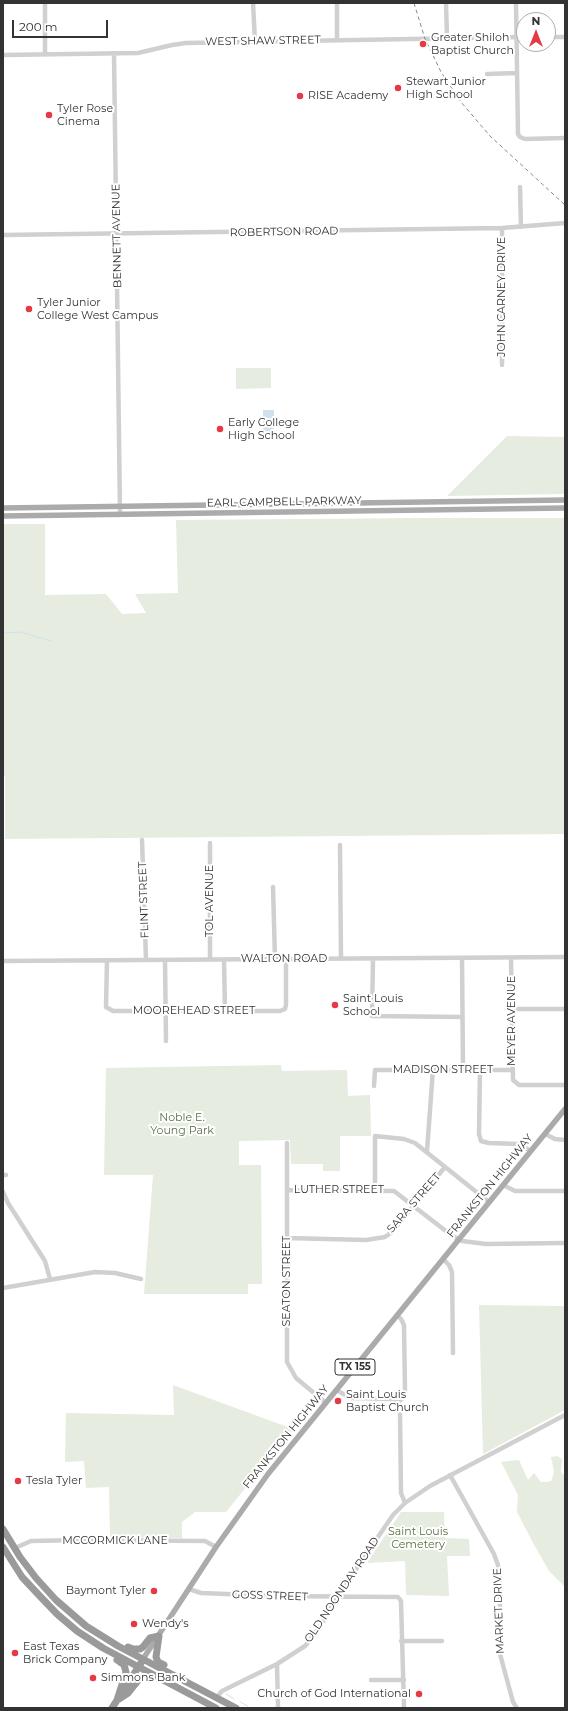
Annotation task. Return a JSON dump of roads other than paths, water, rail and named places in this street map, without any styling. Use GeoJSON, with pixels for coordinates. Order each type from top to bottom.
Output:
{"type":"FeatureCollection","features":[{"type":"Feature","properties":{"kind":"highway"},"geometry":{"type":"LineString","coordinates":[[3,1529],[36,1578],[64,1607],[86,1626],[118,1646],[236,1708]]}},
{"type":"Feature","properties":{"kind":"highway"},"geometry":{"type":"LineString","coordinates":[[3,1547],[28,1584],[57,1614],[78,1631],[103,1648],[216,1708]]}},
{"type":"Feature","properties":{"kind":"highway"},"geometry":{"type":"LineString","coordinates":[[57,1614],[64,1607]]}},
{"type":"Feature","properties":{"kind":"highway"},"geometry":{"type":"LineString","coordinates":[[118,1646],[128,1646],[133,1649],[140,1649],[150,1638],[159,1636],[156,1651],[157,1660],[185,1676],[188,1683]]}},
{"type":"Feature","properties":{"kind":"highway"},"geometry":{"type":"LineString","coordinates":[[103,1648],[108,1654],[122,1663],[126,1669],[117,1700]]}},
{"type":"Feature","properties":{"kind":"highway","name":"TX 155"},"geometry":{"type":"LineString","coordinates":[[112,1708],[143,1659]]}},
{"type":"Feature","properties":{"kind":"highway"},"geometry":{"type":"LineString","coordinates":[[117,1700],[128,1693],[140,1678],[145,1676],[156,1676]]}},
{"type":"Feature","properties":{"kind":"main road","name":"EARL CAMPBELL PARKWAY"},"geometry":{"type":"LineString","coordinates":[[3,508],[565,500]]}},
{"type":"Feature","properties":{"kind":"main road"},"geometry":{"type":"LineString","coordinates":[[357,503],[357,511]]}},
{"type":"Feature","properties":{"kind":"main road","name":"EARL CAMPBELL PARKWAY"},"geometry":{"type":"LineString","coordinates":[[3,516],[565,508]]}},
{"type":"Feature","properties":{"kind":"main road","name":"FRANKSTON HIGHWAY"},"geometry":{"type":"LineString","coordinates":[[143,1659],[216,1547],[257,1489],[565,1109]]}},
{"type":"Feature","properties":{"kind":"street"},"geometry":{"type":"LineString","coordinates":[[45,3],[45,54]]}},
{"type":"Feature","properties":{"kind":"street"},"geometry":{"type":"LineString","coordinates":[[254,3],[254,42]]}},
{"type":"Feature","properties":{"kind":"street"},"geometry":{"type":"LineString","coordinates":[[337,3],[338,40]]}},
{"type":"Feature","properties":{"kind":"street"},"geometry":{"type":"LineString","coordinates":[[446,3],[447,38]]}},
{"type":"Feature","properties":{"kind":"street","name":"WEST SHAW STREET"},"geometry":{"type":"LineString","coordinates":[[3,55],[146,52],[182,43],[516,37]]}},
{"type":"Feature","properties":{"kind":"street"},"geometry":{"type":"LineString","coordinates":[[517,52],[518,134],[520,137],[526,139],[565,138]]}},
{"type":"Feature","properties":{"kind":"street","name":"BENNETT AVENUE"},"geometry":{"type":"LineString","coordinates":[[114,53],[120,514]]}},
{"type":"Feature","properties":{"kind":"street"},"geometry":{"type":"LineString","coordinates":[[488,74],[518,73]]}},
{"type":"Feature","properties":{"kind":"street"},"geometry":{"type":"LineString","coordinates":[[520,187],[521,227]]}},
{"type":"Feature","properties":{"kind":"street","name":"ROBERTSON ROAD"},"geometry":{"type":"LineString","coordinates":[[3,235],[502,228],[565,223]]}},
{"type":"Feature","properties":{"kind":"street","name":"JOHN CARNEY DRIVE"},"geometry":{"type":"LineString","coordinates":[[502,228],[502,365]]}},
{"type":"Feature","properties":{"kind":"street","name":"FLINT STREET"},"geometry":{"type":"LineString","coordinates":[[142,840],[146,960]]}},
{"type":"Feature","properties":{"kind":"street","name":"TOL AVENUE"},"geometry":{"type":"LineString","coordinates":[[210,843],[210,960]]}},
{"type":"Feature","properties":{"kind":"street"},"geometry":{"type":"LineString","coordinates":[[340,845],[341,959]]}},
{"type":"Feature","properties":{"kind":"street"},"geometry":{"type":"LineString","coordinates":[[273,887],[275,959]]}},
{"type":"Feature","properties":{"kind":"street","name":"WALTON ROAD"},"geometry":{"type":"LineString","coordinates":[[3,961],[565,957]]}},
{"type":"Feature","properties":{"kind":"street"},"geometry":{"type":"LineString","coordinates":[[462,958],[463,1070]]}},
{"type":"Feature","properties":{"kind":"street","name":"MEYER AVENUE"},"geometry":{"type":"LineString","coordinates":[[511,958],[512,1077],[515,1083],[519,1085],[565,1085]]}},
{"type":"Feature","properties":{"kind":"street","name":"MOOREHEAD STREET"},"geometry":{"type":"LineString","coordinates":[[106,960],[106,1003],[108,1010],[280,1011],[285,1009],[286,1005],[286,959]]}},
{"type":"Feature","properties":{"kind":"street"},"geometry":{"type":"LineString","coordinates":[[373,959],[372,1016],[462,1017]]}},
{"type":"Feature","properties":{"kind":"street"},"geometry":{"type":"LineString","coordinates":[[165,960],[166,1041]]}},
{"type":"Feature","properties":{"kind":"street"},"geometry":{"type":"LineString","coordinates":[[224,960],[225,1011]]}},
{"type":"Feature","properties":{"kind":"street"},"geometry":{"type":"LineString","coordinates":[[512,1009],[565,1009]]}},
{"type":"Feature","properties":{"kind":"street"},"geometry":{"type":"LineString","coordinates":[[426,1151],[433,1069]]}},
{"type":"Feature","properties":{"kind":"street","name":"MADISON STREET"},"geometry":{"type":"LineString","coordinates":[[374,1086],[375,1070],[512,1070]]}},
{"type":"Feature","properties":{"kind":"street"},"geometry":{"type":"LineString","coordinates":[[480,1070],[479,1134],[481,1141],[489,1143],[518,1144],[531,1150]]}},
{"type":"Feature","properties":{"kind":"street"},"geometry":{"type":"LineString","coordinates":[[545,1134],[555,1139],[565,1140]]}},
{"type":"Feature","properties":{"kind":"street"},"geometry":{"type":"LineString","coordinates":[[375,1190],[375,1136],[411,1141],[426,1151],[490,1202]]}},
{"type":"Feature","properties":{"kind":"street","name":"SEATON STREET"},"geometry":{"type":"LineString","coordinates":[[287,1143],[287,1362],[296,1378],[326,1403]]}},
{"type":"Feature","properties":{"kind":"street","name":"SARA STREET"},"geometry":{"type":"LineString","coordinates":[[287,1238],[376,1240],[385,1237],[392,1232],[445,1167]]}},
{"type":"Feature","properties":{"kind":"street"},"geometry":{"type":"LineString","coordinates":[[503,1185],[515,1191],[565,1191]]}},
{"type":"Feature","properties":{"kind":"street","name":"LUTHER STREET"},"geometry":{"type":"LineString","coordinates":[[288,1190],[394,1191],[459,1240],[480,1244],[565,1242]]}},
{"type":"Feature","properties":{"kind":"street"},"geometry":{"type":"LineString","coordinates":[[3,1192],[8,1203],[45,1261],[50,1279]]}},
{"type":"Feature","properties":{"kind":"street"},"geometry":{"type":"LineString","coordinates":[[443,1259],[449,1265],[452,1272],[453,1353]]}},
{"type":"Feature","properties":{"kind":"street"},"geometry":{"type":"LineString","coordinates":[[3,1288],[50,1279],[100,1272],[115,1273],[141,1279]]}},
{"type":"Feature","properties":{"kind":"street"},"geometry":{"type":"LineString","coordinates":[[397,1315],[404,1325],[405,1391],[405,1396],[398,1402]]}},
{"type":"Feature","properties":{"kind":"street"},"geometry":{"type":"LineString","coordinates":[[336,1390],[349,1398],[393,1399],[398,1402],[400,1410],[401,1493],[405,1503]]}},
{"type":"Feature","properties":{"kind":"street","name":"OLD NOONDAY ROAD"},"geometry":{"type":"LineString","coordinates":[[216,1698],[222,1691],[277,1664],[305,1646],[319,1628],[337,1597],[393,1515],[405,1503],[421,1491],[450,1475],[565,1415]]}},
{"type":"Feature","properties":{"kind":"street","name":"MARKET DRIVE"},"geometry":{"type":"LineString","coordinates":[[450,1475],[494,1554],[498,1565],[500,1584],[500,1654],[513,1702],[517,1708]]}},
{"type":"Feature","properties":{"kind":"street","name":"MCCORMICK LANE"},"geometry":{"type":"LineString","coordinates":[[15,1548],[31,1541],[81,1540],[205,1541],[216,1547]]}},
{"type":"Feature","properties":{"kind":"street","name":"GOSS STREET"},"geometry":{"type":"LineString","coordinates":[[189,1589],[201,1593],[276,1596],[396,1597],[400,1599],[401,1641]]}},
{"type":"Feature","properties":{"kind":"street"},"geometry":{"type":"LineString","coordinates":[[404,1708],[404,1680],[401,1641],[442,1641]]}},
{"type":"Feature","properties":{"kind":"street"},"geometry":{"type":"LineString","coordinates":[[277,1664],[278,1708]]}},
{"type":"Feature","properties":{"kind":"street"},"geometry":{"type":"LineString","coordinates":[[371,1680],[404,1680]]}},
{"type":"Feature","properties":{"kind":"water"},"geometry":{"type":"Polygon","coordinates":[[[263,410],[274,410],[274,433],[263,434],[263,410]]]}},
{"type":"Feature","properties":{"kind":"waterway"},"geometry":{"type":"LineString","coordinates":[[3,633],[20,632],[51,641]]}},
{"type":"Feature","properties":{"kind":"waterway"},"geometry":{"type":"LineString","coordinates":[[226,1694],[234,1699]]}},
{"type":"Feature","properties":{"kind":"waterway"},"geometry":{"type":"LineString","coordinates":[[240,1702],[248,1706]]}},
{"type":"Feature","properties":{"kind":"railway"},"geometry":{"type":"LineString","coordinates":[[414,3],[425,39],[441,72],[461,102],[490,136],[565,205]]}},
{"type":"Feature","properties":{"kind":"place","name":"Greater Shiloh Baptist Church"},"geometry":{"type":"Point","coordinates":[423,44]}},
{"type":"Feature","properties":{"kind":"place","name":"Stewart Junior High School"},"geometry":{"type":"Point","coordinates":[398,88]}},
{"type":"Feature","properties":{"kind":"place","name":"RISE Academy"},"geometry":{"type":"Point","coordinates":[300,96]}},
{"type":"Feature","properties":{"kind":"place","name":"Tyler Rose Cinema"},"geometry":{"type":"Point","coordinates":[49,115]}},
{"type":"Feature","properties":{"kind":"place","name":"Tyler Junior College West Campus"},"geometry":{"type":"Point","coordinates":[29,309]}},
{"type":"Feature","properties":{"kind":"place","name":"Early College High School"},"geometry":{"type":"Point","coordinates":[220,429]}},
{"type":"Feature","properties":{"kind":"place","name":"Saint Louis School"},"geometry":{"type":"Point","coordinates":[335,1005]}},
{"type":"Feature","properties":{"kind":"place","name":"Saint Louis Baptist Church"},"geometry":{"type":"Point","coordinates":[338,1401]}},
{"type":"Feature","properties":{"kind":"place","name":"Tesla Tyler"},"geometry":{"type":"Point","coordinates":[18,1481]}},
{"type":"Feature","properties":{"kind":"place","name":"Baymont Tyler"},"geometry":{"type":"Point","coordinates":[154,1591]}},
{"type":"Feature","properties":{"kind":"place","name":"Wendy's"},"geometry":{"type":"Point","coordinates":[134,1624]}},
{"type":"Feature","properties":{"kind":"place","name":"East Texas Brick Company"},"geometry":{"type":"Point","coordinates":[15,1653]}},
{"type":"Feature","properties":{"kind":"place","name":"Simmons Bank"},"geometry":{"type":"Point","coordinates":[93,1678]}},
{"type":"Feature","properties":{"kind":"place","name":"Church of God International"},"geometry":{"type":"Point","coordinates":[419,1694]}},
{"type":"Feature","properties":{"kind":"park label","name":"Noble E. Young Park"},"geometry":{"type":"Point","coordinates":[182,1124]}},
{"type":"Feature","properties":{"kind":"park label","name":"Saint Louis Cemetery"},"geometry":{"type":"Point","coordinates":[418,1538]}}]}
